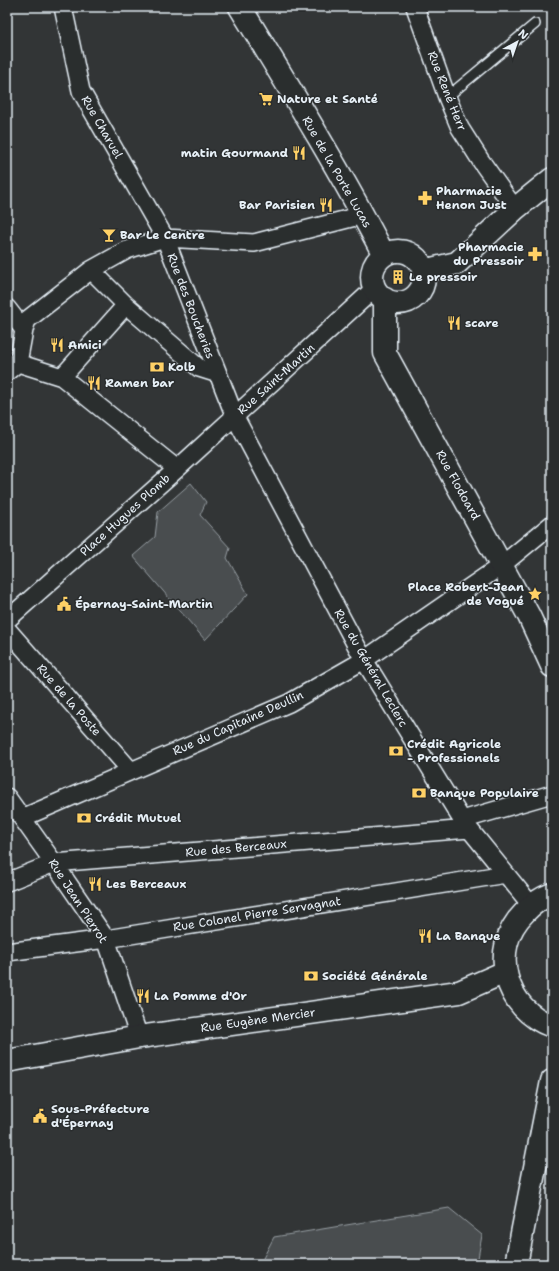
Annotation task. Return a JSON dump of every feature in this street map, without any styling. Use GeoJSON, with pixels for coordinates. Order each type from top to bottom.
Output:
{"type":"FeatureCollection","features":[{"type":"Feature","properties":{"kind":"main road","name":"Rue de la Porte Lucas"},"geometry":{"type":"LineString","coordinates":[[240,7],[299,104],[363,215],[384,255]]}},
{"type":"Feature","properties":{"kind":"main road"},"geometry":{"type":"LineString","coordinates":[[423,271],[457,263],[515,209],[552,179]]}},
{"type":"Feature","properties":{"kind":"main road"},"geometry":{"type":"LineString","coordinates":[[395,251],[407,253],[415,257],[420,263],[423,271],[424,278],[419,292],[414,298],[399,303],[392,302],[380,294],[372,281],[374,267],[378,260],[384,255],[395,251]]}},
{"type":"Feature","properties":{"kind":"main road","name":"Rue Flodoard"},"geometry":{"type":"LineString","coordinates":[[380,294],[385,353],[530,616],[552,666]]}},
{"type":"Feature","properties":{"kind":"main road"},"geometry":{"type":"LineString","coordinates":[[552,894],[532,905],[518,918],[509,935],[505,953],[505,972],[512,992],[525,1010],[542,1022],[552,1026]]}},
{"type":"Feature","properties":{"kind":"main road","name":"Rue Eugène Mercier"},"geometry":{"type":"LineString","coordinates":[[7,1060],[139,1037],[459,992],[505,972]]}},
{"type":"Feature","properties":{"kind":"main road"},"geometry":{"type":"LineString","coordinates":[[516,1264],[552,1081]]}},
{"type":"Feature","properties":{"kind":"street","name":"Rue Charuel"},"geometry":{"type":"LineString","coordinates":[[63,7],[81,91],[165,238]]}},
{"type":"Feature","properties":{"kind":"street","name":"Rue René Herr"},"geometry":{"type":"LineString","coordinates":[[415,7],[447,97],[460,128],[515,209]]}},
{"type":"Feature","properties":{"kind":"street"},"geometry":{"type":"LineString","coordinates":[[12,367],[27,320],[91,270],[127,250],[165,238],[254,243],[363,215]]}},
{"type":"Feature","properties":{"kind":"street","name":"Rue des Boucheries"},"geometry":{"type":"LineString","coordinates":[[165,238],[235,416]]}},
{"type":"Feature","properties":{"kind":"street","name":"Rue des Boucheries"},"geometry":{"type":"LineString","coordinates":[[91,270],[126,305],[199,368],[218,374]]}},
{"type":"Feature","properties":{"kind":"street","name":"Rue Saint-Martin"},"geometry":{"type":"LineString","coordinates":[[177,469],[235,416],[380,294]]}},
{"type":"Feature","properties":{"kind":"street"},"geometry":{"type":"LineString","coordinates":[[62,378],[126,305]]}},
{"type":"Feature","properties":{"kind":"street"},"geometry":{"type":"LineString","coordinates":[[7,308],[24,330]]}},
{"type":"Feature","properties":{"kind":"street","name":"Place Hugues Plomb"},"geometry":{"type":"LineString","coordinates":[[7,620],[177,469],[62,378],[12,367]]}},
{"type":"Feature","properties":{"kind":"street","name":"Rue du Général Leclerc"},"geometry":{"type":"LineString","coordinates":[[235,416],[364,660],[466,824],[532,905]]}},
{"type":"Feature","properties":{"kind":"street","name":"Rue du Capitaine Deullin"},"geometry":{"type":"LineString","coordinates":[[22,818],[289,703],[364,660],[502,565],[552,524]]}},
{"type":"Feature","properties":{"kind":"street","name":"Rue de la Poste"},"geometry":{"type":"LineString","coordinates":[[7,628],[131,771]]}},
{"type":"Feature","properties":{"kind":"street","name":"Rue des Berceaux"},"geometry":{"type":"LineString","coordinates":[[7,882],[54,863],[466,824],[552,794]]}},
{"type":"Feature","properties":{"kind":"street","name":"Rue Jean Pierrot"},"geometry":{"type":"LineString","coordinates":[[7,797],[106,939],[139,1037]]}},
{"type":"Feature","properties":{"kind":"street","name":"Rue Colonel Pierre Servagnat"},"geometry":{"type":"LineString","coordinates":[[7,952],[106,939],[506,874]]}},
{"type":"Feature","properties":{"kind":"lane"},"geometry":{"type":"LineString","coordinates":[[447,97],[535,24]]}},
{"type":"Feature","properties":{"kind":"shaded area"},"geometry":{"type":"Polygon","coordinates":[[[191,483],[206,502],[200,515],[230,548],[227,558],[248,594],[205,640],[133,556],[155,537],[158,512],[191,483]]]}},
{"type":"Feature","properties":{"kind":"shaded area"},"geometry":{"type":"Polygon","coordinates":[[[449,1208],[482,1235],[477,1264],[260,1264],[274,1237],[449,1208]]]}},
{"type":"Feature","properties":{"kind":"place","name":"Nature et Santé"},"geometry":{"type":"Point","coordinates":[266,99]}},
{"type":"Feature","properties":{"kind":"place","name":"matin Gourmand"},"geometry":{"type":"Point","coordinates":[299,153]}},
{"type":"Feature","properties":{"kind":"place","name":"Pharmacie Henon Just"},"geometry":{"type":"Point","coordinates":[425,198]}},
{"type":"Feature","properties":{"kind":"place","name":"Bar Parisien"},"geometry":{"type":"Point","coordinates":[326,205]}},
{"type":"Feature","properties":{"kind":"place","name":"Bar Le Centre"},"geometry":{"type":"Point","coordinates":[109,235]}},
{"type":"Feature","properties":{"kind":"place","name":"Pharmacie du Pressoir"},"geometry":{"type":"Point","coordinates":[535,254]}},
{"type":"Feature","properties":{"kind":"place","name":"Le pressoir"},"geometry":{"type":"Point","coordinates":[398,277]}},
{"type":"Feature","properties":{"kind":"place","name":"scare"},"geometry":{"type":"Point","coordinates":[454,323]}},
{"type":"Feature","properties":{"kind":"place","name":"Amici"},"geometry":{"type":"Point","coordinates":[57,345]}},
{"type":"Feature","properties":{"kind":"place","name":"Kolb"},"geometry":{"type":"Point","coordinates":[157,367]}},
{"type":"Feature","properties":{"kind":"place","name":"Ramen bar"},"geometry":{"type":"Point","coordinates":[94,383]}},
{"type":"Feature","properties":{"kind":"place","name":"Place Robert-Jean de Vogué"},"geometry":{"type":"Point","coordinates":[535,594]}},
{"type":"Feature","properties":{"kind":"place","name":"Épernay-Saint-Martin"},"geometry":{"type":"Point","coordinates":[64,604]}},
{"type":"Feature","properties":{"kind":"place","name":"Crédit Agricole - Professionels"},"geometry":{"type":"Point","coordinates":[396,751]}},
{"type":"Feature","properties":{"kind":"place","name":"Banque Populaire"},"geometry":{"type":"Point","coordinates":[419,793]}},
{"type":"Feature","properties":{"kind":"place","name":"Crédit Mutuel"},"geometry":{"type":"Point","coordinates":[84,818]}},
{"type":"Feature","properties":{"kind":"place","name":"Les Berceaux"},"geometry":{"type":"Point","coordinates":[95,884]}},
{"type":"Feature","properties":{"kind":"place","name":"La Banque"},"geometry":{"type":"Point","coordinates":[425,936]}},
{"type":"Feature","properties":{"kind":"place","name":"Société Générale"},"geometry":{"type":"Point","coordinates":[311,976]}},
{"type":"Feature","properties":{"kind":"place","name":"La Pomme d'Or"},"geometry":{"type":"Point","coordinates":[143,996]}},
{"type":"Feature","properties":{"kind":"place","name":"Sous-Préfecture d'Épernay"},"geometry":{"type":"Point","coordinates":[40,1116]}}]}
